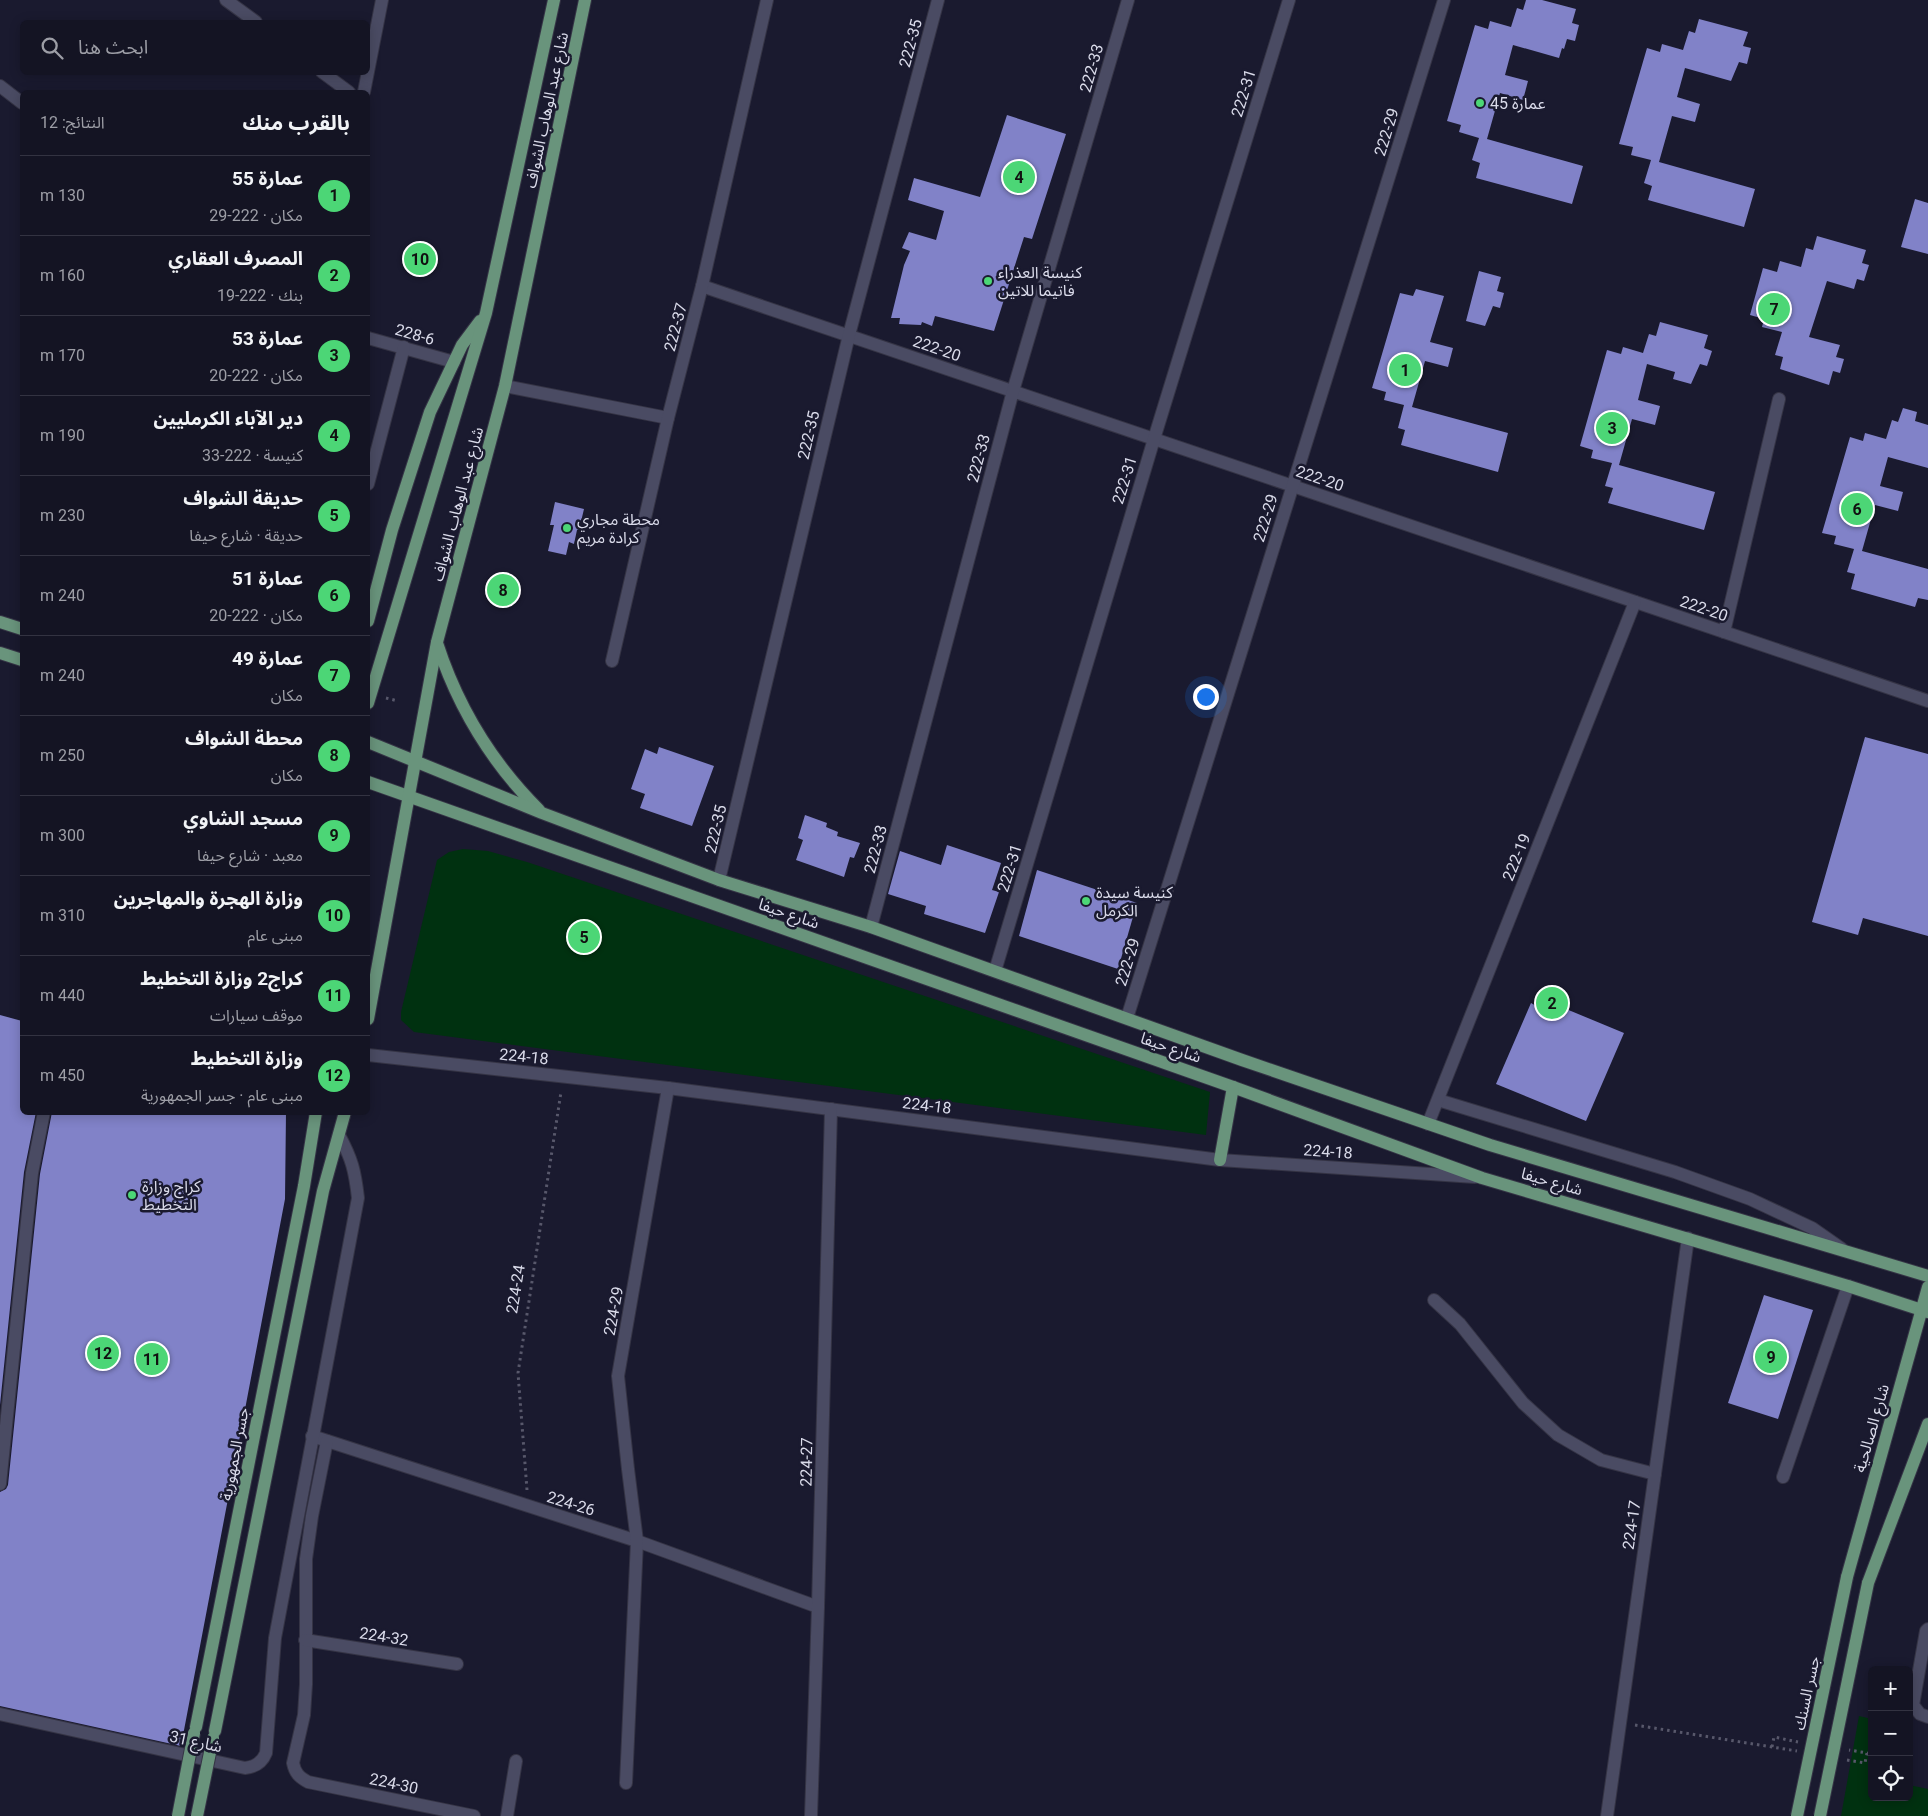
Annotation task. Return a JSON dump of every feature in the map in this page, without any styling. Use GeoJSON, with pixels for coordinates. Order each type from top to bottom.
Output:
{"type":"FeatureCollection","features":[{"type":"Feature","properties":{"kind":"main road","name":"شارع عبد الوهاب الشواف"},"geometry":{"type":"LineString","coordinates":[[370,696],[486,313],[554,0]]}},
{"type":"Feature","properties":{"kind":"main road","name":"شارع عبد الوهاب الشواف"},"geometry":{"type":"LineString","coordinates":[[370,1008],[437,642],[505,386],[585,0]]}},
{"type":"Feature","properties":{"kind":"main road"},"geometry":{"type":"LineString","coordinates":[[370,614],[413,462],[430,412],[462,345],[486,313]]}},
{"type":"Feature","properties":{"kind":"main road"},"geometry":{"type":"LineString","coordinates":[[0,622],[20,628]]}},
{"type":"Feature","properties":{"kind":"main road"},"geometry":{"type":"LineString","coordinates":[[437,642],[455,693],[480,740],[519,791],[542,814]]}},
{"type":"Feature","properties":{"kind":"main road"},"geometry":{"type":"LineString","coordinates":[[0,652],[20,659]]}},
{"type":"Feature","properties":{"kind":"main road","name":"شارع حيفا"},"geometry":{"type":"LineString","coordinates":[[370,743],[542,814],[719,880],[871,927],[1242,1060],[1428,1124],[1490,1145],[1928,1276]]}},
{"type":"Feature","properties":{"kind":"main road","name":"شارع حيفا"},"geometry":{"type":"LineString","coordinates":[[370,783],[1233,1087],[1482,1178],[1848,1286],[1924,1311]]}},
{"type":"Feature","properties":{"kind":"main road"},"geometry":{"type":"LineString","coordinates":[[1220,1160],[1233,1087]]}},
{"type":"Feature","properties":{"kind":"main road","name":"جسر الجمهورية"},"geometry":{"type":"LineString","coordinates":[[178,1816],[304,1186],[316,1115]]}},
{"type":"Feature","properties":{"kind":"main road"},"geometry":{"type":"LineString","coordinates":[[197,1816],[323,1191],[344,1115]]}},
{"type":"Feature","properties":{"kind":"main road","name":"شارع الصالحية"},"geometry":{"type":"LineString","coordinates":[[1847,1576],[1924,1311],[1928,1288]]}},
{"type":"Feature","properties":{"kind":"main road"},"geometry":{"type":"LineString","coordinates":[[1820,1816],[1868,1583],[1928,1424]]}},
{"type":"Feature","properties":{"kind":"main road","name":"جسر السنك"},"geometry":{"type":"LineString","coordinates":[[1797,1816],[1847,1576]]}},
{"type":"Feature","properties":{"kind":"street"},"geometry":{"type":"LineString","coordinates":[[226,0],[253,20]]}},
{"type":"Feature","properties":{"kind":"street"},"geometry":{"type":"LineString","coordinates":[[370,61],[382,0]]}},
{"type":"Feature","properties":{"kind":"street","name":"222-37"},"geometry":{"type":"LineString","coordinates":[[612,661],[668,418],[702,286],[767,0]]}},
{"type":"Feature","properties":{"kind":"street","name":"222-35"},"geometry":{"type":"LineString","coordinates":[[719,880],[849,336],[938,0]]}},
{"type":"Feature","properties":{"kind":"street","name":"222-33"},"geometry":{"type":"LineString","coordinates":[[871,927],[1013,391],[1128,0]]}},
{"type":"Feature","properties":{"kind":"street","name":"222-31"},"geometry":{"type":"LineString","coordinates":[[995,971],[1154,439],[1289,0]]}},
{"type":"Feature","properties":{"kind":"street","name":"222-29"},"geometry":{"type":"LineString","coordinates":[[1126,1018],[1444,0]]}},
{"type":"Feature","properties":{"kind":"street"},"geometry":{"type":"LineString","coordinates":[[326,75],[346,90]]}},
{"type":"Feature","properties":{"kind":"street"},"geometry":{"type":"LineString","coordinates":[[364,90],[367,75]]}},
{"type":"Feature","properties":{"kind":"street"},"geometry":{"type":"LineString","coordinates":[[0,86],[20,101]]}},
{"type":"Feature","properties":{"kind":"street","name":"222-20"},"geometry":{"type":"LineString","coordinates":[[702,286],[1928,701]]}},
{"type":"Feature","properties":{"kind":"street","name":"228-6"},"geometry":{"type":"LineString","coordinates":[[370,338],[454,362]]}},
{"type":"Feature","properties":{"kind":"street"},"geometry":{"type":"LineString","coordinates":[[370,476],[404,347]]}},
{"type":"Feature","properties":{"kind":"street"},"geometry":{"type":"LineString","coordinates":[[505,386],[668,418]]}},
{"type":"Feature","properties":{"kind":"street"},"geometry":{"type":"LineString","coordinates":[[1724,632],[1779,399]]}},
{"type":"Feature","properties":{"kind":"street","name":"222-19"},"geometry":{"type":"LineString","coordinates":[[1428,1124],[1635,602]]}},
{"type":"Feature","properties":{"kind":"street","name":"224-18"},"geometry":{"type":"LineString","coordinates":[[370,1055],[668,1088],[1220,1160],[1482,1178]]}},
{"type":"Feature","properties":{"kind":"street","name":"224-29"},"geometry":{"type":"LineString","coordinates":[[626,1784],[638,1541],[618,1376],[668,1088]]}},
{"type":"Feature","properties":{"kind":"street"},"geometry":{"type":"LineString","coordinates":[[1438,1100],[1675,1172],[1750,1199],[1812,1228],[1846,1251]]}},
{"type":"Feature","properties":{"kind":"street","name":"224-27"},"geometry":{"type":"LineString","coordinates":[[811,1816],[831,1109]]}},
{"type":"Feature","properties":{"kind":"street"},"geometry":{"type":"LineString","coordinates":[[0,1484],[32,1173],[43,1115]]}},
{"type":"Feature","properties":{"kind":"street"},"geometry":{"type":"LineString","coordinates":[[312,1436],[358,1198],[351,1158],[339,1135]]}},
{"type":"Feature","properties":{"kind":"street","name":"224-17"},"geometry":{"type":"LineString","coordinates":[[1607,1816],[1688,1238]]}},
{"type":"Feature","properties":{"kind":"street"},"geometry":{"type":"LineString","coordinates":[[1783,1477],[1848,1286]]}},
{"type":"Feature","properties":{"kind":"street"},"geometry":{"type":"LineString","coordinates":[[1434,1300],[1460,1324],[1523,1403],[1558,1435],[1601,1460],[1655,1474]]}},
{"type":"Feature","properties":{"kind":"street","name":"224-26"},"geometry":{"type":"LineString","coordinates":[[312,1436],[638,1541],[818,1607]]}},
{"type":"Feature","properties":{"kind":"street","name":"شارع 31"},"geometry":{"type":"LineString","coordinates":[[0,1714],[245,1768],[251,1768],[260,1762],[266,1752],[275,1638],[312,1436]]}},
{"type":"Feature","properties":{"kind":"street"},"geometry":{"type":"LineString","coordinates":[[305,1640],[306,1559],[312,1516],[327,1441]]}},
{"type":"Feature","properties":{"kind":"street"},"geometry":{"type":"LineString","coordinates":[[1928,1629],[1926,1631],[1913,1705],[1920,1714],[1928,1717]]}},
{"type":"Feature","properties":{"kind":"street","name":"224-32"},"geometry":{"type":"LineString","coordinates":[[305,1640],[457,1664]]}},
{"type":"Feature","properties":{"kind":"street","name":"224-30"},"geometry":{"type":"LineString","coordinates":[[305,1640],[306,1684],[304,1715],[293,1763],[296,1773],[308,1782],[474,1816]]}},
{"type":"Feature","properties":{"kind":"street"},"geometry":{"type":"LineString","coordinates":[[507,1816],[516,1761]]}},
{"type":"Feature","properties":{"kind":"path"},"geometry":{"type":"LineString","coordinates":[[386,698],[398,701]]}},
{"type":"Feature","properties":{"kind":"path","name":"224-24"},"geometry":{"type":"LineString","coordinates":[[528,1507],[518,1372],[563,1077]]}},
{"type":"Feature","properties":{"kind":"path"},"geometry":{"type":"LineString","coordinates":[[1620,1722],[1800,1752]]}},
{"type":"Feature","properties":{"kind":"path"},"geometry":{"type":"LineString","coordinates":[[1772,1748],[1774,1738],[1812,1744]]}},
{"type":"Feature","properties":{"kind":"path"},"geometry":{"type":"LineString","coordinates":[[1847,1760],[1865,1763],[1867,1753]]}},
{"type":"Feature","properties":{"kind":"green space"},"geometry":{"type":"Polygon","coordinates":[[[463,849],[488,851],[527,862],[1210,1092],[1206,1135],[414,1032],[401,1020],[401,1012],[437,860],[449,852],[463,849]]]}},
{"type":"Feature","properties":{"kind":"green space"},"geometry":{"type":"Polygon","coordinates":[[[1859,1716],[1868,1718],[1868,1801],[1913,1801],[1913,1786],[1928,1789],[1928,1816],[1841,1816],[1859,1716]]]}},
{"type":"Feature","properties":{"kind":"building","name":"عمارة 45"},"geometry":{"type":"Polygon","coordinates":[[[1526,0],[1542,0],[1576,9],[1572,23],[1579,25],[1575,41],[1567,39],[1559,58],[1513,45],[1505,75],[1528,81],[1523,100],[1500,93],[1487,139],[1583,166],[1572,204],[1476,178],[1480,163],[1472,160],[1479,138],[1459,132],[1461,125],[1447,121],[1475,25],[1488,29],[1490,21],[1511,27],[1517,8],[1523,10],[1526,0]]]}},
{"type":"Feature","properties":{"kind":"building"},"geometry":{"type":"Polygon","coordinates":[[[1699,19],[1748,32],[1743,46],[1751,48],[1747,64],[1739,62],[1731,81],[1685,68],[1677,97],[1700,104],[1695,122],[1672,116],[1659,162],[1755,189],[1744,227],[1648,200],[1652,186],[1644,183],[1651,160],[1631,155],[1633,147],[1619,144],[1647,48],[1660,52],[1662,44],[1683,50],[1689,31],[1695,33],[1699,19]]]}},
{"type":"Feature","properties":{"kind":"building"},"geometry":{"type":"Polygon","coordinates":[[[1007,115],[1066,134],[1032,239],[1024,237],[994,331],[935,316],[932,326],[922,322],[921,325],[899,324],[900,318],[891,318],[904,265],[910,251],[902,248],[909,232],[936,240],[944,211],[908,200],[914,178],[980,197],[1007,115]]]}},
{"type":"Feature","properties":{"kind":"building"},"geometry":{"type":"Polygon","coordinates":[[[1915,199],[1928,203],[1928,254],[1901,247],[1915,199]]]}},
{"type":"Feature","properties":{"kind":"building"},"geometry":{"type":"Polygon","coordinates":[[[1817,236],[1866,250],[1862,263],[1869,265],[1864,281],[1857,279],[1854,289],[1827,281],[1809,337],[1840,345],[1836,357],[1844,359],[1840,373],[1833,371],[1829,385],[1780,369],[1783,357],[1775,355],[1782,332],[1762,327],[1764,319],[1750,315],[1763,268],[1777,272],[1780,261],[1801,267],[1806,248],[1813,250],[1817,236]]]}},
{"type":"Feature","properties":{"kind":"building"},"geometry":{"type":"Polygon","coordinates":[[[1479,271],[1501,277],[1497,291],[1504,293],[1500,308],[1493,306],[1485,326],[1466,321],[1479,271]]]}},
{"type":"Feature","properties":{"kind":"building"},"geometry":{"type":"Polygon","coordinates":[[[1416,289],[1444,296],[1430,342],[1453,348],[1448,367],[1425,361],[1412,407],[1508,433],[1498,472],[1401,445],[1405,430],[1398,428],[1404,405],[1384,400],[1386,392],[1372,388],[1400,293],[1413,296],[1416,289]]]}},
{"type":"Feature","properties":{"kind":"building"},"geometry":{"type":"Polygon","coordinates":[[[1660,322],[1708,335],[1704,348],[1712,351],[1707,366],[1700,364],[1691,384],[1673,379],[1675,372],[1647,364],[1638,400],[1660,406],[1655,425],[1632,419],[1619,465],[1715,492],[1704,530],[1608,503],[1613,488],[1605,486],[1612,463],[1591,458],[1593,450],[1580,446],[1607,350],[1621,354],[1623,347],[1643,353],[1649,334],[1656,336],[1660,322]]]}},
{"type":"Feature","properties":{"kind":"building"},"geometry":{"type":"Polygon","coordinates":[[[1903,408],[1917,412],[1915,421],[1928,425],[1928,468],[1888,457],[1880,486],[1903,492],[1898,511],[1875,505],[1862,551],[1928,569],[1928,600],[1918,598],[1915,607],[1851,589],[1855,574],[1847,572],[1854,549],[1834,544],[1836,536],[1822,533],[1850,437],[1863,441],[1865,433],[1886,439],[1892,420],[1898,422],[1903,408]]]}},
{"type":"Feature","properties":{"kind":"building","name":"محطة مجاري كرادة مريم"},"geometry":{"type":"Polygon","coordinates":[[[555,502],[584,509],[574,544],[569,542],[566,555],[548,551],[554,525],[550,525],[555,502]]]}},
{"type":"Feature","properties":{"kind":"building"},"geometry":{"type":"Polygon","coordinates":[[[1865,737],[1928,754],[1928,936],[1863,918],[1858,935],[1812,922],[1865,737]]]}},
{"type":"Feature","properties":{"kind":"building"},"geometry":{"type":"Polygon","coordinates":[[[659,747],[714,766],[692,826],[640,808],[645,794],[631,789],[645,749],[657,754],[659,747]]]}},
{"type":"Feature","properties":{"kind":"building"},"geometry":{"type":"Polygon","coordinates":[[[805,815],[827,823],[826,827],[838,832],[837,836],[860,843],[854,858],[850,857],[844,877],[796,860],[803,840],[798,838],[805,815]]]}},
{"type":"Feature","properties":{"kind":"building"},"geometry":{"type":"Polygon","coordinates":[[[947,845],[1001,863],[992,890],[999,892],[985,933],[924,914],[926,906],[888,894],[900,851],[941,865],[947,845]]]}},
{"type":"Feature","properties":{"kind":"building"},"geometry":{"type":"Polygon","coordinates":[[[1037,870],[1137,903],[1118,969],[1019,936],[1037,870]]]}},
{"type":"Feature","properties":{"kind":"building"},"geometry":{"type":"Polygon","coordinates":[[[1542,999],[1624,1033],[1586,1121],[1496,1084],[1531,1003],[1538,1007],[1542,999]]]}},
{"type":"Feature","properties":{"kind":"building"},"geometry":{"type":"Polygon","coordinates":[[[0,1015],[20,1020],[20,1115],[35,1115],[24,1172],[0,1405],[0,1015]]]}},
{"type":"Feature","properties":{"kind":"building"},"geometry":{"type":"Polygon","coordinates":[[[51,1115],[286,1115],[285,1199],[181,1746],[0,1706],[0,1492],[6,1489],[8,1485],[40,1174],[51,1115]]]}},
{"type":"Feature","properties":{"kind":"building"},"geometry":{"type":"Polygon","coordinates":[[[1764,1295],[1813,1310],[1778,1419],[1728,1403],[1764,1295]]]}},
{"type":"Feature","properties":{"kind":"place","name":"عمارة 45"},"geometry":{"type":"Point","coordinates":[1480,103]}},
{"type":"Feature","properties":{"kind":"place","name":"دير الآباء الكرمليين"},"geometry":{"type":"Point","coordinates":[1019,177]}},
{"type":"Feature","properties":{"kind":"place","name":"وزارة الهجرة والمهاجرين"},"geometry":{"type":"Point","coordinates":[420,259]}},
{"type":"Feature","properties":{"kind":"place","name":"كنيسة العذراء فاتيما للاتين"},"geometry":{"type":"Point","coordinates":[988,281]}},
{"type":"Feature","properties":{"kind":"place","name":"عمارة 49"},"geometry":{"type":"Point","coordinates":[1774,309]}},
{"type":"Feature","properties":{"kind":"place","name":"عمارة 55"},"geometry":{"type":"Point","coordinates":[1405,370]}},
{"type":"Feature","properties":{"kind":"place","name":"عمارة 53"},"geometry":{"type":"Point","coordinates":[1612,428]}},
{"type":"Feature","properties":{"kind":"place","name":"عمارة 51"},"geometry":{"type":"Point","coordinates":[1857,509]}},
{"type":"Feature","properties":{"kind":"place","name":"محطة مجاري كرادة مريم"},"geometry":{"type":"Point","coordinates":[567,528]}},
{"type":"Feature","properties":{"kind":"place","name":"محطة الشواف"},"geometry":{"type":"Point","coordinates":[503,590]}},
{"type":"Feature","properties":{"kind":"place","name":"كنيسة سيدة الكرمل"},"geometry":{"type":"Point","coordinates":[1086,901]}},
{"type":"Feature","properties":{"kind":"place","name":"حديقة الشواف"},"geometry":{"type":"Point","coordinates":[584,937]}},
{"type":"Feature","properties":{"kind":"place","name":"المصرف العقاري"},"geometry":{"type":"Point","coordinates":[1552,1003]}},
{"type":"Feature","properties":{"kind":"place","name":"كراج وزارة التخطيط"},"geometry":{"type":"Point","coordinates":[132,1195]}},
{"type":"Feature","properties":{"kind":"place","name":"وزارة التخطيط"},"geometry":{"type":"Point","coordinates":[103,1353]}},
{"type":"Feature","properties":{"kind":"place","name":"مسجد الشاوي"},"geometry":{"type":"Point","coordinates":[1771,1357]}},
{"type":"Feature","properties":{"kind":"place","name":"كراج2 وزارة التخطيط"},"geometry":{"type":"Point","coordinates":[152,1359]}}]}
